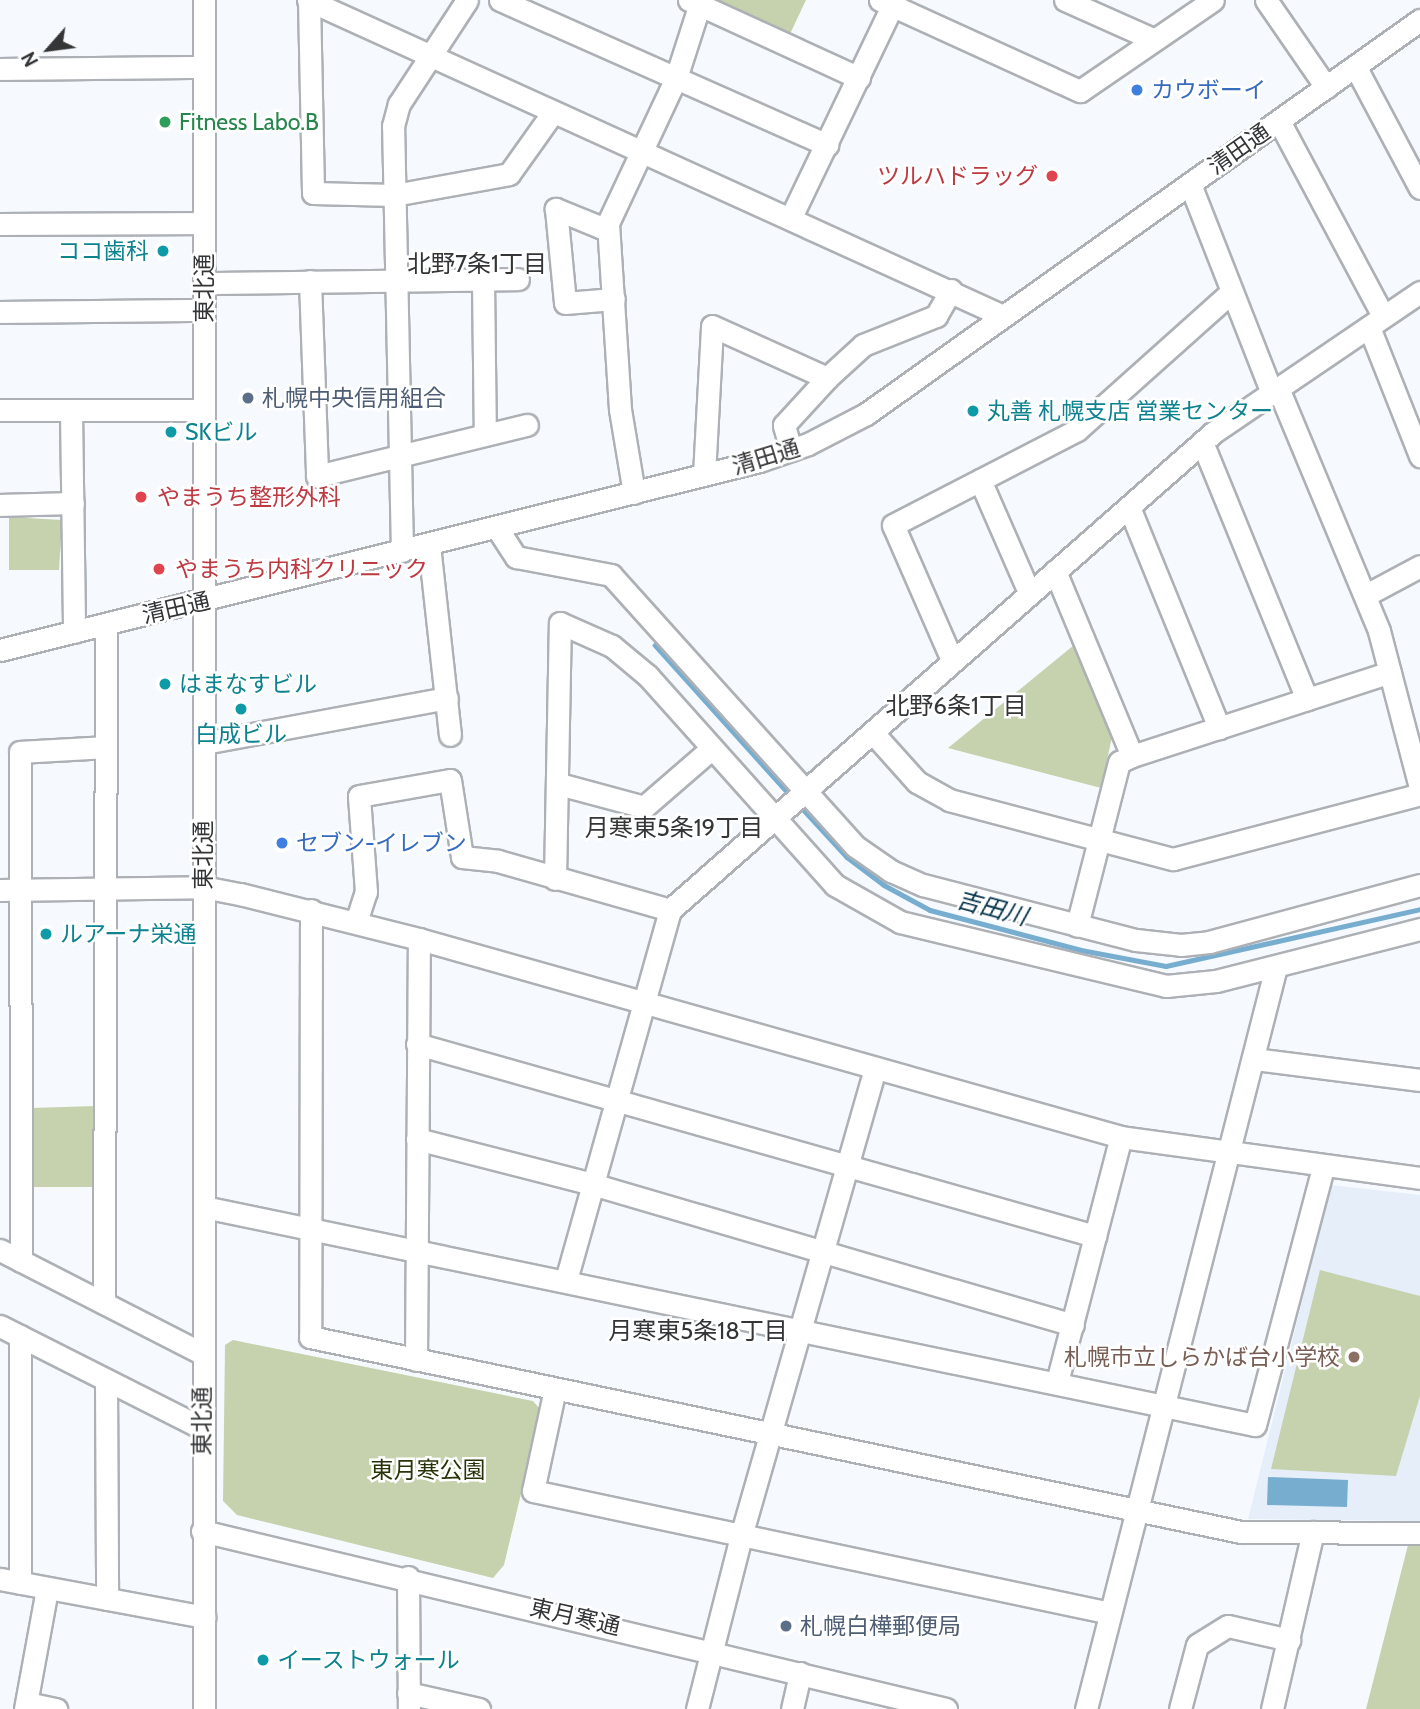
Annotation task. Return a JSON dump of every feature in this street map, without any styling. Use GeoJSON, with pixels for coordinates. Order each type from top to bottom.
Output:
{"type":"FeatureCollection","features":[{"type":"Feature","properties":{"kind":"street","name":"東北通"},"geometry":{"type":"LineString","coordinates":[[204,0],[204,1207],[201,1353],[204,1709]]}},
{"type":"Feature","properties":{"kind":"street"},"geometry":{"type":"LineString","coordinates":[[554,112],[509,174],[394,195],[313,193],[309,0],[951,290],[1003,317]]}},
{"type":"Feature","properties":{"kind":"street"},"geometry":{"type":"LineString","coordinates":[[402,551],[398,454],[394,113],[429,54],[467,0]]}},
{"type":"Feature","properties":{"kind":"street"},"geometry":{"type":"LineString","coordinates":[[500,0],[827,145]]}},
{"type":"Feature","properties":{"kind":"street"},"geometry":{"type":"LineString","coordinates":[[1065,0],[1155,40]]}},
{"type":"Feature","properties":{"kind":"street"},"geometry":{"type":"LineString","coordinates":[[791,217],[859,78],[889,2],[1080,91],[1213,0]]}},
{"type":"Feature","properties":{"kind":"street"},"geometry":{"type":"LineString","coordinates":[[1266,0],[1326,87]]}},
{"type":"Feature","properties":{"kind":"street"},"geometry":{"type":"LineString","coordinates":[[634,493],[620,409],[608,223],[644,153],[676,78],[697,2],[859,78]]}},
{"type":"Feature","properties":{"kind":"street","name":"清田通"},"geometry":{"type":"LineString","coordinates":[[0,650],[429,545],[791,450],[866,414],[1420,20]]}},
{"type":"Feature","properties":{"kind":"street"},"geometry":{"type":"LineString","coordinates":[[1355,66],[1420,188]]}},
{"type":"Feature","properties":{"kind":"street"},"geometry":{"type":"LineString","coordinates":[[0,68],[203,68]]}},
{"type":"Feature","properties":{"kind":"street"},"geometry":{"type":"LineString","coordinates":[[1279,121],[1376,322],[1420,456]]}},
{"type":"Feature","properties":{"kind":"street"},"geometry":{"type":"LineString","coordinates":[[1190,184],[1230,293],[1366,595],[1390,672],[1420,787]]}},
{"type":"Feature","properties":{"kind":"street"},"geometry":{"type":"LineString","coordinates":[[608,223],[600,227],[556,209],[565,303],[614,299]]}},
{"type":"Feature","properties":{"kind":"street"},"geometry":{"type":"LineString","coordinates":[[0,224],[204,223]]}},
{"type":"Feature","properties":{"kind":"street"},"geometry":{"type":"LineString","coordinates":[[205,283],[518,279]]}},
{"type":"Feature","properties":{"kind":"street"},"geometry":{"type":"LineString","coordinates":[[483,280],[485,435]]}},
{"type":"Feature","properties":{"kind":"street"},"geometry":{"type":"LineString","coordinates":[[310,281],[317,476],[398,454],[527,425]]}},
{"type":"Feature","properties":{"kind":"street"},"geometry":{"type":"LineString","coordinates":[[791,450],[784,425],[827,378],[863,345],[936,316],[951,290]]}},
{"type":"Feature","properties":{"kind":"street"},"geometry":{"type":"LineString","coordinates":[[566,1280],[647,1002],[670,910],[1202,442],[1420,292]]}},
{"type":"Feature","properties":{"kind":"street"},"geometry":{"type":"LineString","coordinates":[[952,660],[893,524],[1077,430],[1230,293]]}},
{"type":"Feature","properties":{"kind":"street"},"geometry":{"type":"LineString","coordinates":[[0,312],[204,310]]}},
{"type":"Feature","properties":{"kind":"street"},"geometry":{"type":"LineString","coordinates":[[704,475],[712,326],[827,378]]}},
{"type":"Feature","properties":{"kind":"street"},"geometry":{"type":"LineString","coordinates":[[0,410],[204,410]]}},
{"type":"Feature","properties":{"kind":"street"},"geometry":{"type":"LineString","coordinates":[[71,410],[74,632]]}},
{"type":"Feature","properties":{"kind":"street"},"geometry":{"type":"LineString","coordinates":[[1202,442],[1307,699]]}},
{"type":"Feature","properties":{"kind":"street"},"geometry":{"type":"LineString","coordinates":[[980,480],[1029,592]]}},
{"type":"Feature","properties":{"kind":"street"},"geometry":{"type":"LineString","coordinates":[[0,505],[73,503]]}},
{"type":"Feature","properties":{"kind":"street"},"geometry":{"type":"LineString","coordinates":[[1129,507],[1219,728]]}},
{"type":"Feature","properties":{"kind":"street"},"geometry":{"type":"LineString","coordinates":[[497,527],[516,557],[611,575],[801,793],[855,846],[891,871],[923,884],[1077,926],[1181,945],[1420,885]]}},
{"type":"Feature","properties":{"kind":"street"},"geometry":{"type":"LineString","coordinates":[[429,545],[450,734]]}},
{"type":"Feature","properties":{"kind":"street"},"geometry":{"type":"LineString","coordinates":[[1366,595],[1420,566]]}},
{"type":"Feature","properties":{"kind":"street"},"geometry":{"type":"LineString","coordinates":[[1055,571],[1132,756]]}},
{"type":"Feature","properties":{"kind":"street"},"geometry":{"type":"LineString","coordinates":[[555,879],[559,784],[560,623],[612,646],[648,676],[835,885],[911,925],[1142,984],[1190,985],[1276,967],[1420,929]]}},
{"type":"Feature","properties":{"kind":"street"},"geometry":{"type":"LineString","coordinates":[[104,1303],[106,624]]}},
{"type":"Feature","properties":{"kind":"street"},"geometry":{"type":"LineString","coordinates":[[1077,926],[1119,762],[1390,672]]}},
{"type":"Feature","properties":{"kind":"street"},"geometry":{"type":"LineString","coordinates":[[204,743],[447,698]]}},
{"type":"Feature","properties":{"kind":"street"},"geometry":{"type":"LineString","coordinates":[[873,733],[917,782],[932,793],[1173,859],[1190,857],[1420,794]]}},
{"type":"Feature","properties":{"kind":"street"},"geometry":{"type":"LineString","coordinates":[[21,1261],[10,890],[20,752],[106,747]]}},
{"type":"Feature","properties":{"kind":"street"},"geometry":{"type":"LineString","coordinates":[[559,784],[644,807],[711,748]]}},
{"type":"Feature","properties":{"kind":"street"},"geometry":{"type":"LineString","coordinates":[[356,922],[366,892],[359,796],[450,780],[462,857],[498,861],[670,910]]}},
{"type":"Feature","properties":{"kind":"street"},"geometry":{"type":"LineString","coordinates":[[10,890],[203,887],[311,910],[419,939],[1121,1137],[1323,1167],[1420,1178]]}},
{"type":"Feature","properties":{"kind":"street"},"geometry":{"type":"LineString","coordinates":[[311,910],[310,1337],[1241,1532],[1420,1532]]}},
{"type":"Feature","properties":{"kind":"street"},"geometry":{"type":"LineString","coordinates":[[416,1360],[419,939]]}},
{"type":"Feature","properties":{"kind":"street"},"geometry":{"type":"LineString","coordinates":[[1086,1709],[1276,967]]}},
{"type":"Feature","properties":{"kind":"street"},"geometry":{"type":"LineString","coordinates":[[417,1044],[1095,1236]]}},
{"type":"Feature","properties":{"kind":"street"},"geometry":{"type":"LineString","coordinates":[[1254,1059],[1420,1080]]}},
{"type":"Feature","properties":{"kind":"street"},"geometry":{"type":"LineString","coordinates":[[697,1709],[741,1536],[874,1069]]}},
{"type":"Feature","properties":{"kind":"street"},"geometry":{"type":"LineString","coordinates":[[1058,1382],[1121,1137]]}},
{"type":"Feature","properties":{"kind":"street"},"geometry":{"type":"LineString","coordinates":[[416,1139],[592,1184],[1073,1325]]}},
{"type":"Feature","properties":{"kind":"street"},"geometry":{"type":"LineString","coordinates":[[204,1207],[418,1248],[1166,1403],[1255,1425],[1323,1167]]}},
{"type":"Feature","properties":{"kind":"street"},"geometry":{"type":"LineString","coordinates":[[0,1250],[201,1353]]}},
{"type":"Feature","properties":{"kind":"street"},"geometry":{"type":"LineString","coordinates":[[0,1326],[202,1428]]}},
{"type":"Feature","properties":{"kind":"street"},"geometry":{"type":"LineString","coordinates":[[20,1336],[10,1581],[205,1617]]}},
{"type":"Feature","properties":{"kind":"street"},"geometry":{"type":"LineString","coordinates":[[106,1380],[107,1599]]}},
{"type":"Feature","properties":{"kind":"street"},"geometry":{"type":"LineString","coordinates":[[555,1389],[533,1490],[1110,1613]]}},
{"type":"Feature","properties":{"kind":"street","name":"東月寒通"},"geometry":{"type":"LineString","coordinates":[[202,1531],[408,1577],[946,1709]]}},
{"type":"Feature","properties":{"kind":"street"},"geometry":{"type":"LineString","coordinates":[[1272,1709],[1313,1532]]}},
{"type":"Feature","properties":{"kind":"street"},"geometry":{"type":"LineString","coordinates":[[408,1577],[409,1701],[479,1709]]}},
{"type":"Feature","properties":{"kind":"street"},"geometry":{"type":"LineString","coordinates":[[47,1589],[26,1706],[56,1709]]}},
{"type":"Feature","properties":{"kind":"street"},"geometry":{"type":"LineString","coordinates":[[1180,1709],[1197,1645],[1228,1626],[1289,1640]]}},
{"type":"Feature","properties":{"kind":"street"},"geometry":{"type":"LineString","coordinates":[[792,1709],[800,1673]]}},
{"type":"Feature","properties":{"kind":"shaded area","name":"札幌市立しらかば台小学校"},"geometry":{"type":"Polygon","coordinates":[[[1331,1185],[1420,1195],[1420,1521],[1248,1519],[1331,1185]]]}},
{"type":"Feature","properties":{"kind":"green space"},"geometry":{"type":"Polygon","coordinates":[[[716,0],[806,0],[790,34],[716,0]]]}},
{"type":"Feature","properties":{"kind":"green space"},"geometry":{"type":"Polygon","coordinates":[[[9,517],[62,520],[59,570],[9,570],[9,517]]]}},
{"type":"Feature","properties":{"kind":"green space"},"geometry":{"type":"Polygon","coordinates":[[[1074,645],[1112,737],[1101,788],[948,748],[1074,645]]]}},
{"type":"Feature","properties":{"kind":"green space"},"geometry":{"type":"Polygon","coordinates":[[[95,1106],[96,1187],[30,1187],[30,1108],[95,1106]]]}},
{"type":"Feature","properties":{"kind":"green space"},"geometry":{"type":"Polygon","coordinates":[[[1320,1270],[1420,1296],[1420,1396],[1396,1476],[1271,1469],[1320,1270]]]}},
{"type":"Feature","properties":{"kind":"green space","name":"東月寒公園"},"geometry":{"type":"Polygon","coordinates":[[[233,1340],[533,1401],[541,1410],[504,1565],[493,1578],[237,1515],[223,1501],[225,1345],[233,1340]]]}},
{"type":"Feature","properties":{"kind":"green space"},"geometry":{"type":"Polygon","coordinates":[[[1408,1545],[1420,1545],[1420,1709],[1366,1709],[1408,1545]]]}},
{"type":"Feature","properties":{"kind":"water"},"geometry":{"type":"Polygon","coordinates":[[[1268,1477],[1348,1480],[1347,1507],[1267,1505],[1268,1477]]]}},
{"type":"Feature","properties":{"kind":"waterway","name":"吉田川"},"geometry":{"type":"LineString","coordinates":[[655,645],[792,797]]}},
{"type":"Feature","properties":{"kind":"waterway","name":"吉田川"},"geometry":{"type":"LineString","coordinates":[[800,806],[847,857],[884,885],[930,910],[1081,950],[1166,966],[1420,909]]}},
{"type":"Feature","properties":{"kind":"place","name":"カウボーイ"},"geometry":{"type":"Point","coordinates":[1137,90]}},
{"type":"Feature","properties":{"kind":"place","name":"Fitness Labo.B"},"geometry":{"type":"Point","coordinates":[165,122]}},
{"type":"Feature","properties":{"kind":"place","name":"ツルハドラッグ"},"geometry":{"type":"Point","coordinates":[1052,176]}},
{"type":"Feature","properties":{"kind":"place","name":"ココ歯科"},"geometry":{"type":"Point","coordinates":[163,251]}},
{"type":"Feature","properties":{"kind":"place","name":"札幌中央信用組合"},"geometry":{"type":"Point","coordinates":[248,398]}},
{"type":"Feature","properties":{"kind":"place","name":"丸善 札幌支店 営業センター"},"geometry":{"type":"Point","coordinates":[973,411]}},
{"type":"Feature","properties":{"kind":"place","name":"SKビル"},"geometry":{"type":"Point","coordinates":[171,432]}},
{"type":"Feature","properties":{"kind":"place","name":"やまうち整形外科"},"geometry":{"type":"Point","coordinates":[141,497]}},
{"type":"Feature","properties":{"kind":"place","name":"やまうち内科クリニック"},"geometry":{"type":"Point","coordinates":[159,569]}},
{"type":"Feature","properties":{"kind":"place","name":"はまなすビル"},"geometry":{"type":"Point","coordinates":[165,684]}},
{"type":"Feature","properties":{"kind":"place","name":"白成ビル"},"geometry":{"type":"Point","coordinates":[241,709]}},
{"type":"Feature","properties":{"kind":"place","name":"セブン-イレブン"},"geometry":{"type":"Point","coordinates":[282,843]}},
{"type":"Feature","properties":{"kind":"place","name":"ルアーナ栄通"},"geometry":{"type":"Point","coordinates":[46,934]}},
{"type":"Feature","properties":{"kind":"place","name":"札幌市立しらかば台小学校"},"geometry":{"type":"Point","coordinates":[1354,1357]}},
{"type":"Feature","properties":{"kind":"place","name":"札幌白樺郵便局"},"geometry":{"type":"Point","coordinates":[786,1626]}},
{"type":"Feature","properties":{"kind":"place","name":"イーストウォール"},"geometry":{"type":"Point","coordinates":[263,1660]}},
{"type":"Feature","properties":{"kind":"district","name":"北野7条1丁目"},"geometry":{"type":"Point","coordinates":[477,264]}},
{"type":"Feature","properties":{"kind":"district","name":"北野6条1丁目"},"geometry":{"type":"Point","coordinates":[956,706]}},
{"type":"Feature","properties":{"kind":"district","name":"月寒東5条19丁目"},"geometry":{"type":"Point","coordinates":[674,828]}},
{"type":"Feature","properties":{"kind":"district","name":"月寒東5条18丁目"},"geometry":{"type":"Point","coordinates":[698,1331]}}]}
